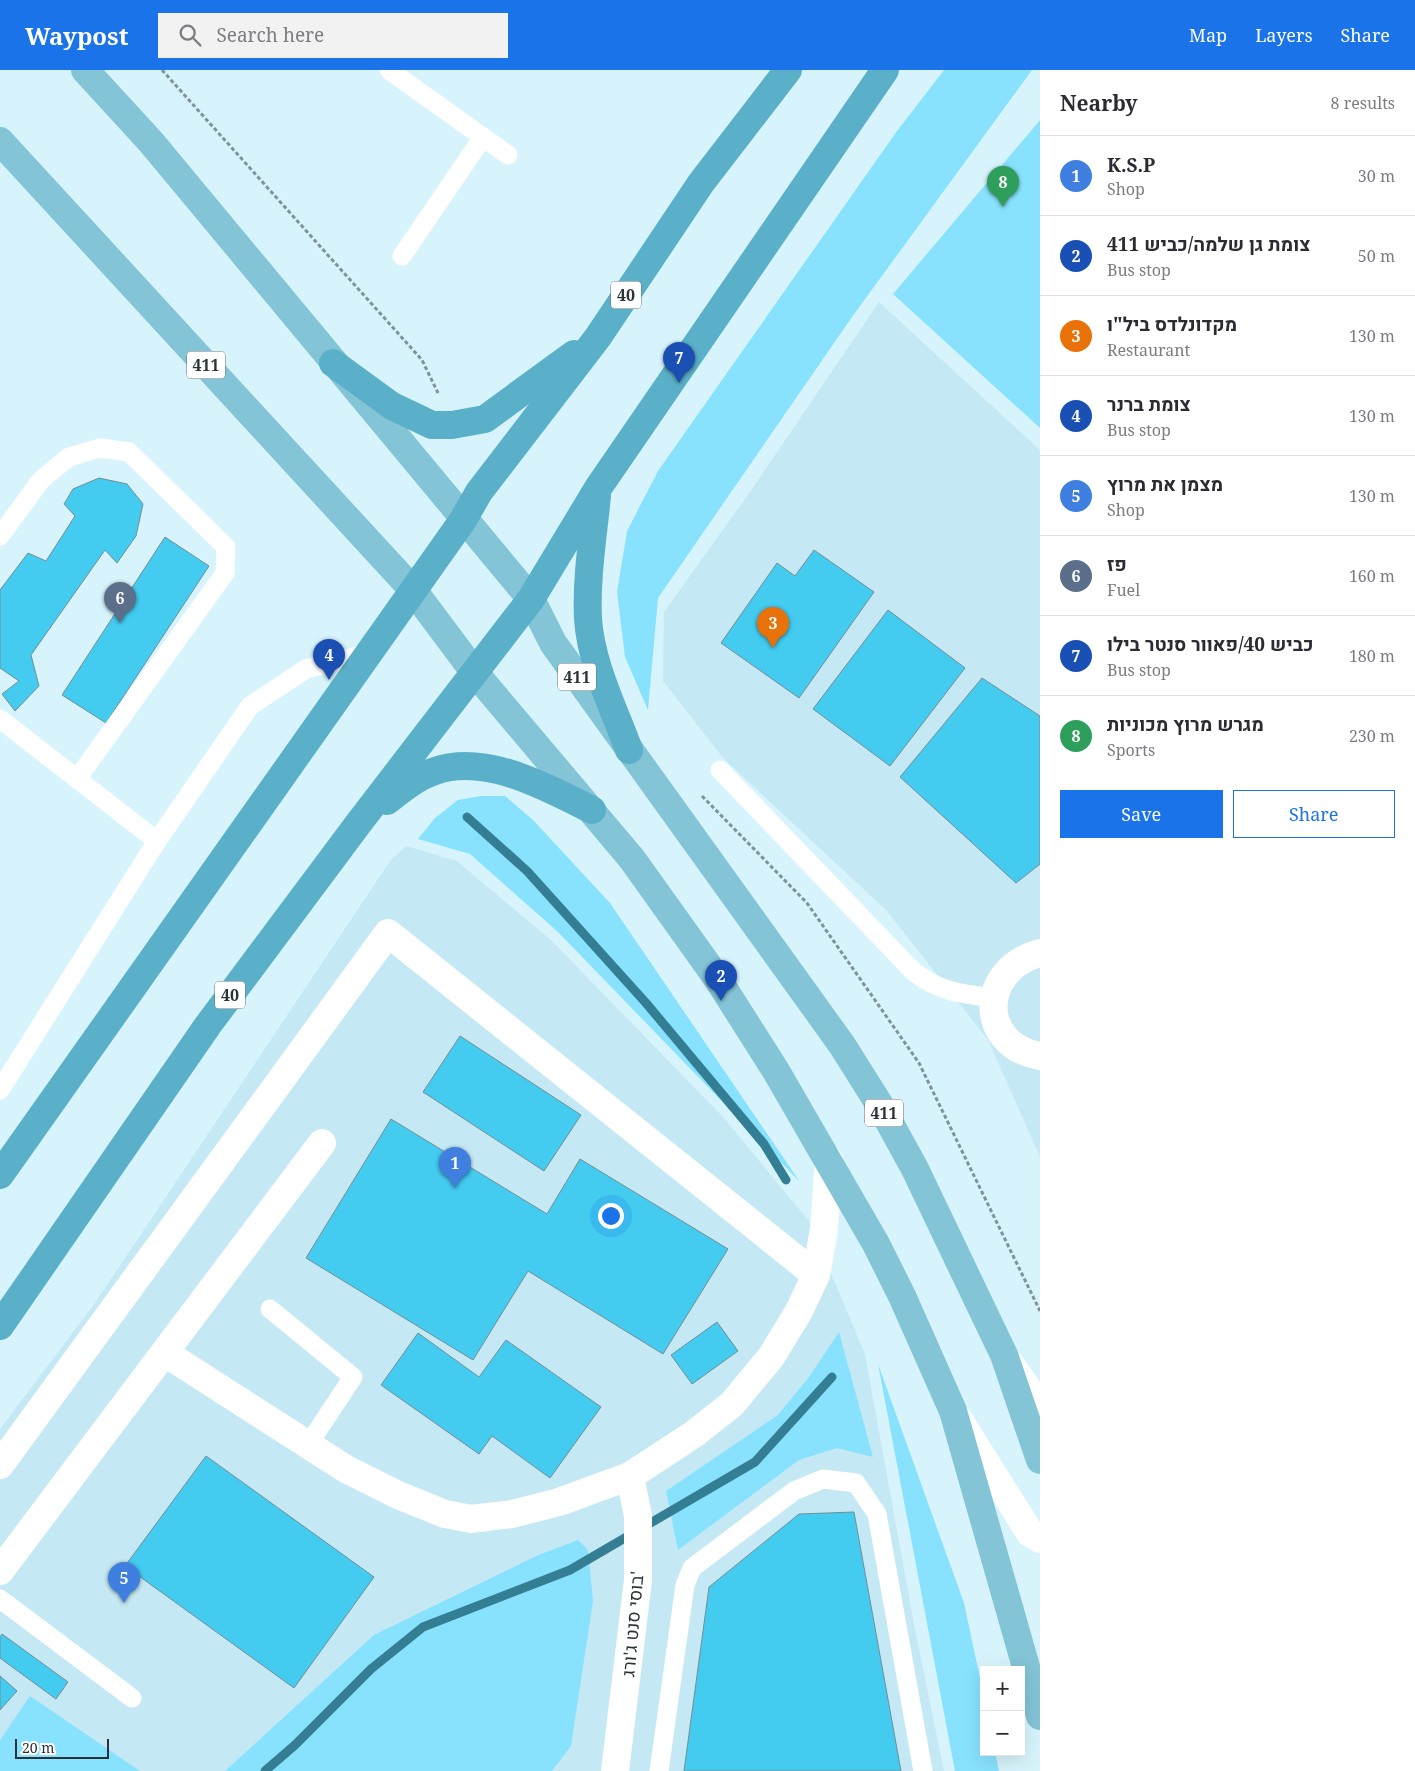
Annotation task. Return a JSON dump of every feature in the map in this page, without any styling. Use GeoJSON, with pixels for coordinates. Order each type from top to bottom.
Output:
{"type":"FeatureCollection","features":[{"type":"Feature","properties":{"kind":"highway","name":"40"},"geometry":{"type":"LineString","coordinates":[[0,1175],[367,654],[464,520],[478,492],[598,337],[702,183],[788,70]]}},
{"type":"Feature","properties":{"kind":"highway","name":"40"},"geometry":{"type":"LineString","coordinates":[[0,1326],[208,1024],[358,824],[531,599],[598,488],[885,70]]}},
{"type":"Feature","properties":{"kind":"highway"},"geometry":{"type":"LineString","coordinates":[[333,363],[392,406],[432,425],[452,425],[485,418],[598,337]]}},
{"type":"Feature","properties":{"kind":"highway"},"geometry":{"type":"LineString","coordinates":[[598,488],[588,620],[596,659],[629,750]]}},
{"type":"Feature","properties":{"kind":"highway"},"geometry":{"type":"LineString","coordinates":[[358,824],[410,782],[436,770],[468,766],[494,770],[532,780],[592,810]]}},
{"type":"Feature","properties":{"kind":"main road","name":"411"},"geometry":{"type":"LineString","coordinates":[[85,70],[151,142],[254,264],[333,363],[531,599],[553,643],[796,980],[876,1100],[915,1169],[1004,1355],[1040,1460]]}},
{"type":"Feature","properties":{"kind":"main road","name":"411"},"geometry":{"type":"LineString","coordinates":[[0,141],[413,590],[474,673],[632,859],[717,978],[829,1160],[876,1244],[902,1296],[953,1411],[1040,1716]]}},
{"type":"Feature","properties":{"kind":"street"},"geometry":{"type":"LineString","coordinates":[[0,1465],[388,933],[816,1275]]}},
{"type":"Feature","properties":{"kind":"street"},"geometry":{"type":"LineString","coordinates":[[1036,1061],[1012,1045],[1000,1032],[994,1015],[994,998],[999,981],[1010,967],[1025,957],[1040,953]]}},
{"type":"Feature","properties":{"kind":"street"},"geometry":{"type":"LineString","coordinates":[[0,1571],[322,1143]]}},
{"type":"Feature","properties":{"kind":"street"},"geometry":{"type":"LineString","coordinates":[[165,1353],[346,1469],[398,1495],[445,1514],[472,1518],[512,1514],[632,1484],[732,1404],[771,1357],[799,1311],[816,1275],[824,1229],[829,1160]]}},
{"type":"Feature","properties":{"kind":"street"},"geometry":{"type":"LineString","coordinates":[[1004,1355],[1040,1406]]}},
{"type":"Feature","properties":{"kind":"street"},"geometry":{"type":"LineString","coordinates":[[953,1411],[1030,1533],[1040,1540]]}},
{"type":"Feature","properties":{"kind":"street","name":"בוסי סנט ג'ורג'"},"geometry":{"type":"LineString","coordinates":[[615,1771],[638,1580],[638,1516],[632,1484]]}},
{"type":"Feature","properties":{"kind":"lane"},"geometry":{"type":"LineString","coordinates":[[389,70],[508,155]]}},
{"type":"Feature","properties":{"kind":"lane"},"geometry":{"type":"LineString","coordinates":[[402,256],[483,136]]}},
{"type":"Feature","properties":{"kind":"lane"},"geometry":{"type":"LineString","coordinates":[[0,536],[40,480],[69,457],[100,448],[129,452],[226,546],[226,573],[77,779]]}},
{"type":"Feature","properties":{"kind":"lane"},"geometry":{"type":"LineString","coordinates":[[0,1090],[157,841],[250,706],[306,669],[367,654]]}},
{"type":"Feature","properties":{"kind":"lane"},"geometry":{"type":"LineString","coordinates":[[0,719],[157,841]]}},
{"type":"Feature","properties":{"kind":"lane"},"geometry":{"type":"LineString","coordinates":[[720,770],[912,971],[929,984],[952,992],[994,998]]}},
{"type":"Feature","properties":{"kind":"lane"},"geometry":{"type":"LineString","coordinates":[[270,1309],[353,1377],[308,1445]]}},
{"type":"Feature","properties":{"kind":"lane"},"geometry":{"type":"LineString","coordinates":[[659,1771],[685,1585],[692,1568],[794,1490],[823,1479],[856,1483],[877,1514],[923,1771]]}},
{"type":"Feature","properties":{"kind":"lane"},"geometry":{"type":"LineString","coordinates":[[0,1599],[132,1698]]}},
{"type":"Feature","properties":{"kind":"path"},"geometry":{"type":"LineString","coordinates":[[162,70],[422,360],[452,425]]}},
{"type":"Feature","properties":{"kind":"path"},"geometry":{"type":"LineString","coordinates":[[696,789],[807,903],[919,1063],[1040,1311]]}},
{"type":"Feature","properties":{"kind":"shaded area"},"geometry":{"type":"Polygon","coordinates":[[[944,70],[1032,70],[852,317],[658,598],[648,710],[625,657],[617,592],[627,531],[658,471],[897,131],[944,70]]]}},
{"type":"Feature","properties":{"kind":"shaded area"},"geometry":{"type":"Polygon","coordinates":[[[1040,120],[1040,428],[893,294],[1040,120]]]}},
{"type":"Feature","properties":{"kind":"shaded area"},"geometry":{"type":"Polygon","coordinates":[[[879,302],[1040,450],[1040,1157],[988,1040],[887,911],[723,758],[663,681],[664,612],[752,489],[879,302]]]}},
{"type":"Feature","properties":{"kind":"shaded area"},"geometry":{"type":"Polygon","coordinates":[[[481,796],[505,796],[534,821],[610,903],[800,1182],[558,932],[470,854],[418,839],[435,818],[458,800],[481,796]]]}},
{"type":"Feature","properties":{"kind":"shaded area"},"geometry":{"type":"Polygon","coordinates":[[[406,846],[457,861],[552,941],[723,1117],[809,1221],[865,1354],[914,1624],[944,1771],[0,1771],[0,1429],[95,1303],[390,861],[406,846]]]}},
{"type":"Feature","properties":{"kind":"shaded area"},"geometry":{"type":"Polygon","coordinates":[[[839,1332],[873,1457],[837,1448],[799,1460],[678,1550],[666,1491],[778,1415],[809,1377],[839,1332]]]}},
{"type":"Feature","properties":{"kind":"shaded area"},"geometry":{"type":"Polygon","coordinates":[[[878,1364],[964,1603],[980,1678],[980,1756],[996,1756],[999,1771],[955,1771],[878,1364]]]}},
{"type":"Feature","properties":{"kind":"shaded area"},"geometry":{"type":"Polygon","coordinates":[[[578,1540],[588,1550],[593,1601],[571,1746],[552,1771],[225,1771],[374,1635],[536,1556],[578,1540]]]}},
{"type":"Feature","properties":{"kind":"shaded area"},"geometry":{"type":"Polygon","coordinates":[[[30,1696],[140,1771],[0,1771],[0,1740],[30,1696]]]}},
{"type":"Feature","properties":{"kind":"building"},"geometry":{"type":"Polygon","coordinates":[[[99,478],[127,484],[143,504],[136,536],[117,563],[105,550],[31,655],[39,686],[15,711],[2,694],[19,681],[0,668],[0,590],[28,553],[46,561],[75,516],[64,504],[73,489],[99,478]]]}},
{"type":"Feature","properties":{"kind":"building"},"geometry":{"type":"Polygon","coordinates":[[[165,537],[209,566],[106,723],[62,695],[165,537]]]}},
{"type":"Feature","properties":{"kind":"building"},"geometry":{"type":"Polygon","coordinates":[[[814,550],[874,592],[799,698],[721,643],[777,563],[795,576],[814,550]]]}},
{"type":"Feature","properties":{"kind":"building"},"geometry":{"type":"Polygon","coordinates":[[[888,610],[965,668],[890,766],[813,709],[888,610]]]}},
{"type":"Feature","properties":{"kind":"building"},"geometry":{"type":"Polygon","coordinates":[[[982,678],[1040,716],[1040,864],[1016,883],[900,777],[982,678]]]}},
{"type":"Feature","properties":{"kind":"building"},"geometry":{"type":"Polygon","coordinates":[[[460,1036],[581,1115],[544,1171],[423,1092],[460,1036]]]}},
{"type":"Feature","properties":{"kind":"building"},"geometry":{"type":"Polygon","coordinates":[[[391,1119],[547,1214],[580,1159],[728,1249],[663,1354],[528,1271],[473,1360],[306,1258],[391,1119]]]}},
{"type":"Feature","properties":{"kind":"building"},"geometry":{"type":"Polygon","coordinates":[[[717,1322],[738,1351],[692,1384],[671,1355],[717,1322]]]}},
{"type":"Feature","properties":{"kind":"building"},"geometry":{"type":"Polygon","coordinates":[[[418,1333],[479,1377],[506,1340],[601,1407],[550,1478],[492,1436],[479,1454],[381,1385],[418,1333]]]}},
{"type":"Feature","properties":{"kind":"building"},"geometry":{"type":"Polygon","coordinates":[[[206,1456],[374,1577],[294,1688],[125,1566],[206,1456]]]}},
{"type":"Feature","properties":{"kind":"building"},"geometry":{"type":"Polygon","coordinates":[[[854,1512],[901,1771],[684,1771],[709,1587],[799,1514],[854,1512]]]}},
{"type":"Feature","properties":{"kind":"building"},"geometry":{"type":"Polygon","coordinates":[[[2,1634],[68,1682],[56,1699],[0,1658],[0,1637],[2,1634]]]}},
{"type":"Feature","properties":{"kind":"building"},"geometry":{"type":"Polygon","coordinates":[[[0,1676],[17,1691],[0,1710],[0,1676]]]}},
{"type":"Feature","properties":{"kind":"waterway"},"geometry":{"type":"LineString","coordinates":[[467,817],[527,871],[646,1003],[764,1144],[786,1180]]}},
{"type":"Feature","properties":{"kind":"waterway"},"geometry":{"type":"LineString","coordinates":[[265,1771],[295,1745],[371,1669],[423,1627],[570,1570],[755,1462],[832,1377]]}},
{"type":"Feature","properties":{"kind":"place","name":"מגרש מרוץ מכוניות"},"geometry":{"type":"Point","coordinates":[1003,207]}},
{"type":"Feature","properties":{"kind":"place","name":"כביש 40/פאוור סנטר בילו"},"geometry":{"type":"Point","coordinates":[679,383]}},
{"type":"Feature","properties":{"kind":"place","name":"פז"},"geometry":{"type":"Point","coordinates":[120,623]}},
{"type":"Feature","properties":{"kind":"place","name":"מקדונלדס ביל\"ו"},"geometry":{"type":"Point","coordinates":[773,648]}},
{"type":"Feature","properties":{"kind":"place","name":"צומת ברנר"},"geometry":{"type":"Point","coordinates":[329,680]}},
{"type":"Feature","properties":{"kind":"place","name":"צומת גן שלמה/כביש 411"},"geometry":{"type":"Point","coordinates":[721,1001]}},
{"type":"Feature","properties":{"kind":"place","name":"K.S.P"},"geometry":{"type":"Point","coordinates":[455,1188]}},
{"type":"Feature","properties":{"kind":"place","name":"מצמן את מרוץ"},"geometry":{"type":"Point","coordinates":[124,1603]}}]}
